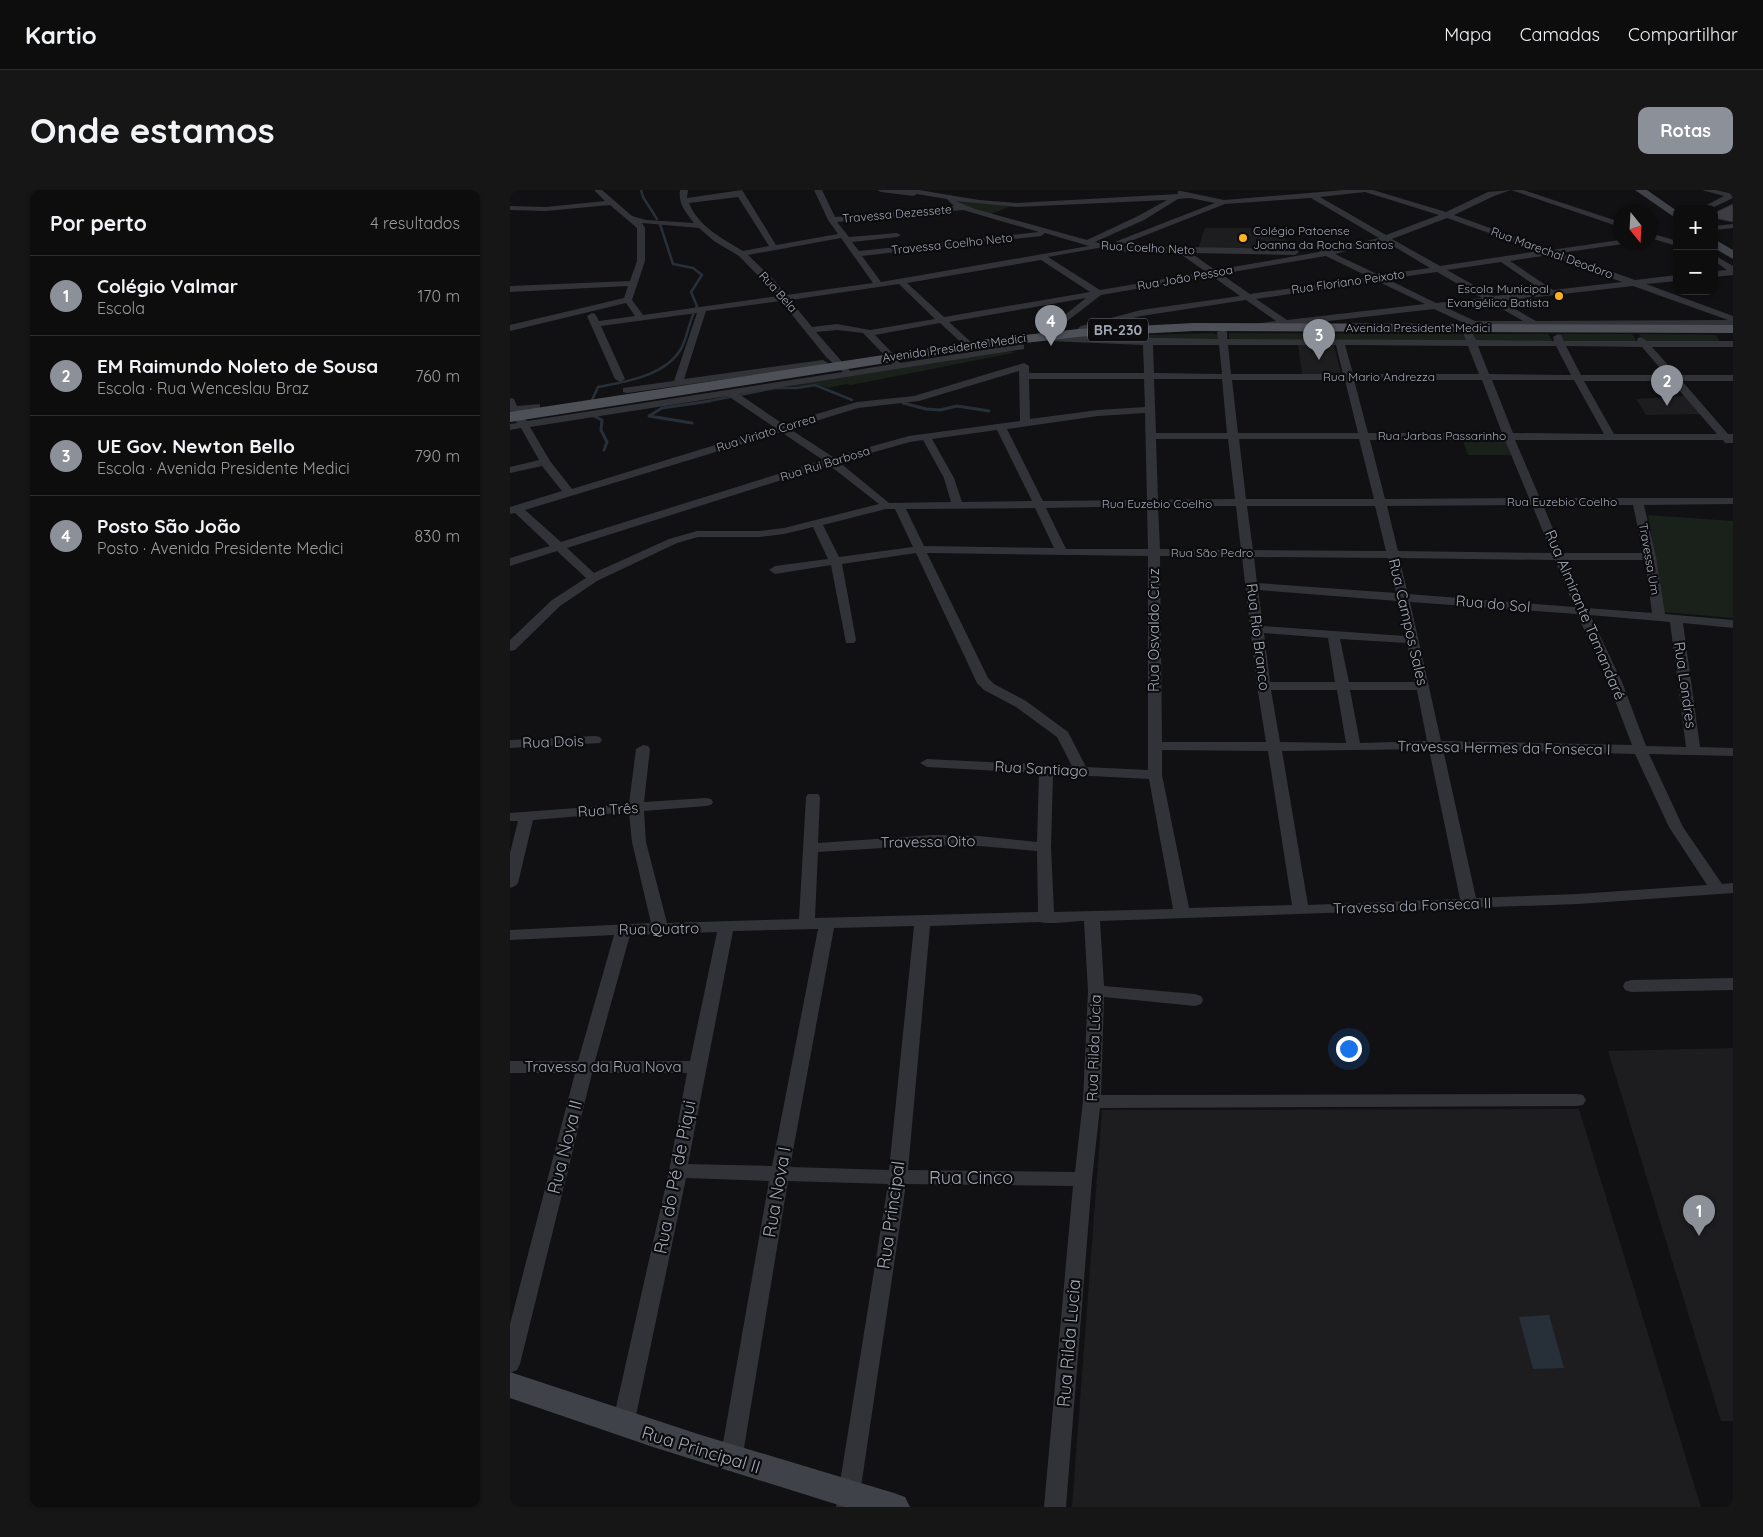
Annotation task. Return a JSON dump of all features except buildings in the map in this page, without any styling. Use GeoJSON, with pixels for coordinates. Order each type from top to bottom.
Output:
{"type":"FeatureCollection","features":[{"type":"Feature","properties":{"kind":"main road","name":"Avenida Presidente Medici"},"geometry":{"type":"LineString","coordinates":[[1194,330],[1223,337],[1474,332],[1536,326],[1579,330],[1729,337]]}},
{"type":"Feature","properties":{"kind":"main road","name":"Avenida Presidente Medici"},"geometry":{"type":"LineString","coordinates":[[895,355],[1019,343],[1048,337],[1245,327],[1474,332],[1559,338],[1579,330],[1640,339],[1729,337]]}},
{"type":"Feature","properties":{"kind":"main road","name":"Avenida Presidente Medici"},"geometry":{"type":"LineString","coordinates":[[514,416],[844,367],[895,355],[970,346],[1019,343]]}},
{"type":"Feature","properties":{"kind":"main road"},"geometry":{"type":"LineString","coordinates":[[822,362],[849,350],[895,355]]}},
{"type":"Feature","properties":{"kind":"main road","name":"Avenida Presidente Medici"},"geometry":{"type":"LineString","coordinates":[[514,416],[822,362],[844,367]]}},
{"type":"Feature","properties":{"kind":"street"},"geometry":{"type":"LineString","coordinates":[[598,190],[628,217],[638,223],[642,235],[641,261],[628,300]]}},
{"type":"Feature","properties":{"kind":"street"},"geometry":{"type":"LineString","coordinates":[[684,190],[684,201],[739,192],[774,248]]}},
{"type":"Feature","properties":{"kind":"street"},"geometry":{"type":"LineString","coordinates":[[818,190],[832,220],[878,284]]}},
{"type":"Feature","properties":{"kind":"street"},"geometry":{"type":"LineString","coordinates":[[880,190],[997,204],[1044,199],[1178,194],[1224,202]]}},
{"type":"Feature","properties":{"kind":"street"},"geometry":{"type":"LineString","coordinates":[[905,190],[944,197]]}},
{"type":"Feature","properties":{"kind":"street","name":"Rua João Pessoa"},"geometry":{"type":"LineString","coordinates":[[811,330],[851,327],[870,333],[1212,274],[1327,252],[1384,239],[1447,215],[1492,192],[1507,190]]}},
{"type":"Feature","properties":{"kind":"street"},"geometry":{"type":"LineString","coordinates":[[1515,190],[1613,223]]}},
{"type":"Feature","properties":{"kind":"street"},"geometry":{"type":"LineString","coordinates":[[1640,190],[1673,213]]}},
{"type":"Feature","properties":{"kind":"street"},"geometry":{"type":"LineString","coordinates":[[1706,190],[1731,198]]}},
{"type":"Feature","properties":{"kind":"street","name":"Rua Marechal Deodoro"},"geometry":{"type":"LineString","coordinates":[[1224,202],[1370,191],[1447,215],[1635,283],[1733,321]]}},
{"type":"Feature","properties":{"kind":"street"},"geometry":{"type":"LineString","coordinates":[[1087,243],[1141,218],[1178,194]]}},
{"type":"Feature","properties":{"kind":"street"},"geometry":{"type":"LineString","coordinates":[[1312,196],[1536,326],[1733,321]]}},
{"type":"Feature","properties":{"kind":"street","name":"Rua Coelho Neto"},"geometry":{"type":"LineString","coordinates":[[944,197],[962,208],[1103,247],[1182,251],[1327,252]]}},
{"type":"Feature","properties":{"kind":"street"},"geometry":{"type":"LineString","coordinates":[[1713,205],[1731,198]]}},
{"type":"Feature","properties":{"kind":"street","name":"Rua Bela"},"geometry":{"type":"LineString","coordinates":[[684,201],[688,210],[701,226],[717,239],[742,254],[786,298],[811,330],[822,362]]}},
{"type":"Feature","properties":{"kind":"street"},"geometry":{"type":"LineString","coordinates":[[510,208],[546,209],[611,202]]}},
{"type":"Feature","properties":{"kind":"street"},"geometry":{"type":"LineString","coordinates":[[597,324],[900,281],[1103,247],[1224,202]]}},
{"type":"Feature","properties":{"kind":"street","name":"Travessa Dezessete"},"geometry":{"type":"LineString","coordinates":[[832,220],[962,208]]}},
{"type":"Feature","properties":{"kind":"street"},"geometry":{"type":"LineString","coordinates":[[628,217],[646,222],[701,226]]}},
{"type":"Feature","properties":{"kind":"street"},"geometry":{"type":"LineString","coordinates":[[1718,228],[1733,226]]}},
{"type":"Feature","properties":{"kind":"street","name":"Travessa Coelho Neto"},"geometry":{"type":"LineString","coordinates":[[857,254],[1047,233]]}},
{"type":"Feature","properties":{"kind":"street"},"geometry":{"type":"LineString","coordinates":[[1658,236],[1673,234]]}},
{"type":"Feature","properties":{"kind":"street"},"geometry":{"type":"LineString","coordinates":[[742,254],[845,238],[897,235]]}},
{"type":"Feature","properties":{"kind":"street"},"geometry":{"type":"LineString","coordinates":[[1658,239],[1673,243]]}},
{"type":"Feature","properties":{"kind":"street","name":"Rua Floriano Peixoto"},"geometry":{"type":"LineString","coordinates":[[1078,335],[1084,328],[1141,313],[1613,243]]}},
{"type":"Feature","properties":{"kind":"street"},"geometry":{"type":"LineString","coordinates":[[1718,245],[1733,255]]}},
{"type":"Feature","properties":{"kind":"street"},"geometry":{"type":"LineString","coordinates":[[1182,251],[1212,274],[1285,323]]}},
{"type":"Feature","properties":{"kind":"street"},"geometry":{"type":"LineString","coordinates":[[1327,252],[1438,305],[1474,332]]}},
{"type":"Feature","properties":{"kind":"street"},"geometry":{"type":"LineString","coordinates":[[1042,257],[1098,293],[1074,312],[1048,337]]}},
{"type":"Feature","properties":{"kind":"street"},"geometry":{"type":"LineString","coordinates":[[1503,260],[1551,292]]}},
{"type":"Feature","properties":{"kind":"street"},"geometry":{"type":"LineString","coordinates":[[1718,260],[1733,271]]}},
{"type":"Feature","properties":{"kind":"street"},"geometry":{"type":"LineString","coordinates":[[1718,273],[1733,271]]}},
{"type":"Feature","properties":{"kind":"street"},"geometry":{"type":"LineString","coordinates":[[1245,327],[1673,278]]}},
{"type":"Feature","properties":{"kind":"street"},"geometry":{"type":"LineString","coordinates":[[900,281],[970,346]]}},
{"type":"Feature","properties":{"kind":"street"},"geometry":{"type":"LineString","coordinates":[[510,289],[633,283]]}},
{"type":"Feature","properties":{"kind":"street"},"geometry":{"type":"LineString","coordinates":[[510,328],[628,300]]}},
{"type":"Feature","properties":{"kind":"street"},"geometry":{"type":"LineString","coordinates":[[628,300],[641,318]]}},
{"type":"Feature","properties":{"kind":"street"},"geometry":{"type":"LineString","coordinates":[[1059,300],[1074,312]]}},
{"type":"Feature","properties":{"kind":"street"},"geometry":{"type":"LineString","coordinates":[[589,309],[620,379]]}},
{"type":"Feature","properties":{"kind":"street"},"geometry":{"type":"LineString","coordinates":[[678,384],[701,310]]}},
{"type":"Feature","properties":{"kind":"street","name":"Avenida Presidente Medici"},"geometry":{"type":"LineString","coordinates":[[1048,337],[1148,342],[1223,337],[1340,343],[1474,332]]}},
{"type":"Feature","properties":{"kind":"street","name":"Rua Almirante Tamandaré"},"geometry":{"type":"LineString","coordinates":[[1474,332],[1486,378],[1509,437],[1582,611],[1615,682],[1641,751],[1676,827],[1725,889]]}},
{"type":"Feature","properties":{"kind":"street"},"geometry":{"type":"LineString","coordinates":[[870,333],[895,355]]}},
{"type":"Feature","properties":{"kind":"street","name":"Rua Rio Branco"},"geometry":{"type":"LineString","coordinates":[[1223,337],[1233,436],[1264,686],[1301,910]]}},
{"type":"Feature","properties":{"kind":"street"},"geometry":{"type":"LineString","coordinates":[[1729,337],[1733,353]]}},
{"type":"Feature","properties":{"kind":"street"},"geometry":{"type":"LineString","coordinates":[[1559,338],[1578,378],[1611,437]]}},
{"type":"Feature","properties":{"kind":"street","name":"Avenida Presidente Medici"},"geometry":{"type":"LineString","coordinates":[[1559,338],[1640,339]]}},
{"type":"Feature","properties":{"kind":"street"},"geometry":{"type":"LineString","coordinates":[[1640,339],[1673,378],[1731,439]]}},
{"type":"Feature","properties":{"kind":"street","name":"Rua Osvaldo Cruz"},"geometry":{"type":"LineString","coordinates":[[1148,342],[1154,553],[1155,775],[1182,914]]}},
{"type":"Feature","properties":{"kind":"street"},"geometry":{"type":"LineString","coordinates":[[514,416],[729,392],[1019,343],[1024,371],[1025,424]]}},
{"type":"Feature","properties":{"kind":"street","name":"Rua Campos Sales"},"geometry":{"type":"LineString","coordinates":[[1340,343],[1381,503],[1435,745],[1450,824],[1469,903]]}},
{"type":"Feature","properties":{"kind":"street"},"geometry":{"type":"LineString","coordinates":[[627,390],[822,362]]}},
{"type":"Feature","properties":{"kind":"street","name":"Rua Mario Andrezza"},"geometry":{"type":"LineString","coordinates":[[1024,371],[1150,376],[1733,378]]}},
{"type":"Feature","properties":{"kind":"street","name":"Rua Viriato Correa"},"geometry":{"type":"LineString","coordinates":[[514,510],[857,405],[915,399],[1024,371]]}},
{"type":"Feature","properties":{"kind":"street"},"geometry":{"type":"LineString","coordinates":[[729,392],[831,461],[880,499],[886,506]]}},
{"type":"Feature","properties":{"kind":"street"},"geometry":{"type":"LineString","coordinates":[[514,416],[536,406]]}},
{"type":"Feature","properties":{"kind":"street","name":"Rua Rui Barbosa"},"geometry":{"type":"LineString","coordinates":[[510,562],[831,461],[909,439],[1098,413],[1149,410]]}},
{"type":"Feature","properties":{"kind":"street"},"geometry":{"type":"LineString","coordinates":[[514,416],[545,462],[570,494]]}},
{"type":"Feature","properties":{"kind":"street"},"geometry":{"type":"LineString","coordinates":[[1000,427],[1062,552]]}},
{"type":"Feature","properties":{"kind":"street","name":"Rua Jarbas Passarinho"},"geometry":{"type":"LineString","coordinates":[[1151,436],[1731,439]]}},
{"type":"Feature","properties":{"kind":"street"},"geometry":{"type":"LineString","coordinates":[[926,437],[949,478],[957,505]]}},
{"type":"Feature","properties":{"kind":"street"},"geometry":{"type":"LineString","coordinates":[[510,470],[545,462]]}},
{"type":"Feature","properties":{"kind":"street","name":"Travessa Um"},"geometry":{"type":"LineString","coordinates":[[1638,501],[1650,557],[1659,618]]}},
{"type":"Feature","properties":{"kind":"street","name":"Rua Euzebio Coelho"},"geometry":{"type":"LineString","coordinates":[[510,647],[556,603],[593,578],[685,537],[697,534],[759,534],[818,524],[886,506],[1733,501]]}},
{"type":"Feature","properties":{"kind":"street"},"geometry":{"type":"LineString","coordinates":[[899,506],[982,680],[989,687],[1022,704],[1063,735],[1081,771]]}},
{"type":"Feature","properties":{"kind":"street"},"geometry":{"type":"LineString","coordinates":[[514,510],[593,578]]}},
{"type":"Feature","properties":{"kind":"street"},"geometry":{"type":"LineString","coordinates":[[818,524],[836,562],[850,640]]}},
{"type":"Feature","properties":{"kind":"street","name":"Rua São Pedro"},"geometry":{"type":"LineString","coordinates":[[775,570],[920,549],[1650,557]]}},
{"type":"Feature","properties":{"kind":"street","name":"Rua do Sol"},"geometry":{"type":"LineString","coordinates":[[1252,586],[1401,596],[1733,624]]}},
{"type":"Feature","properties":{"kind":"street","name":"Rua Londres"},"geometry":{"type":"LineString","coordinates":[[1676,619],[1694,751]]}},
{"type":"Feature","properties":{"kind":"street"},"geometry":{"type":"LineString","coordinates":[[1258,629],[1411,640]]}},
{"type":"Feature","properties":{"kind":"street"},"geometry":{"type":"LineString","coordinates":[[1334,633],[1354,747]]}},
{"type":"Feature","properties":{"kind":"street"},"geometry":{"type":"LineString","coordinates":[[1264,686],[1422,686]]}},
{"type":"Feature","properties":{"kind":"street","name":"Rua Dois"},"geometry":{"type":"LineString","coordinates":[[510,744],[595,740]]}},
{"type":"Feature","properties":{"kind":"street","name":"Travessa Hermes da Fonseca I"},"geometry":{"type":"LineString","coordinates":[[1154,746],[1354,747],[1435,745],[1733,752]]}},
{"type":"Feature","properties":{"kind":"street"},"geometry":{"type":"LineString","coordinates":[[642,748],[636,808],[639,842],[660,928]]}},
{"type":"Feature","properties":{"kind":"street","name":"Rua Santiago"},"geometry":{"type":"LineString","coordinates":[[928,763],[1155,775]]}},
{"type":"Feature","properties":{"kind":"street"},"geometry":{"type":"LineString","coordinates":[[1046,769],[1044,847],[1046,919]]}},
{"type":"Feature","properties":{"kind":"street"},"geometry":{"type":"LineString","coordinates":[[807,924],[813,797]]}},
{"type":"Feature","properties":{"kind":"street","name":"Rua Três"},"geometry":{"type":"LineString","coordinates":[[510,817],[706,802]]}},
{"type":"Feature","properties":{"kind":"street"},"geometry":{"type":"LineString","coordinates":[[510,883],[527,816]]}},
{"type":"Feature","properties":{"kind":"street","name":"Travessa Oito"},"geometry":{"type":"LineString","coordinates":[[811,848],[933,840],[979,841],[1044,847]]}},
{"type":"Feature","properties":{"kind":"street","name":"Travessa da Fonseca II"},"geometry":{"type":"LineString","coordinates":[[1092,918],[1578,899],[1725,889]]}},
{"type":"Feature","properties":{"kind":"street","name":"Rua Quatro"},"geometry":{"type":"LineString","coordinates":[[510,935],[660,928],[726,928],[807,924],[1092,918]]}},
{"type":"Feature","properties":{"kind":"street","name":"Rua Rilda Lúcia"},"geometry":{"type":"LineString","coordinates":[[1083,1179],[1092,1101],[1096,991],[1092,918]]}},
{"type":"Feature","properties":{"kind":"street","name":"Rua Principal"},"geometry":{"type":"LineString","coordinates":[[848,1501],[898,1177],[922,922]]}},
{"type":"Feature","properties":{"kind":"street","name":"Rua Nova I"},"geometry":{"type":"LineString","coordinates":[[731,1460],[780,1173],[827,925]]}},
{"type":"Feature","properties":{"kind":"street","name":"Rua do Pé de Piqui"},"geometry":{"type":"LineString","coordinates":[[623,1426],[678,1171],[697,1067],[726,928]]}},
{"type":"Feature","properties":{"kind":"street","name":"Rua Nova II"},"geometry":{"type":"LineString","coordinates":[[510,1364],[585,1067],[623,930]]}},
{"type":"Feature","properties":{"kind":"street"},"geometry":{"type":"LineString","coordinates":[[1631,986],[1733,984]]}},
{"type":"Feature","properties":{"kind":"street"},"geometry":{"type":"LineString","coordinates":[[1096,991],[1195,1000]]}},
{"type":"Feature","properties":{"kind":"street","name":"Travessa da Rua Nova"},"geometry":{"type":"LineString","coordinates":[[510,1067],[697,1067]]}},
{"type":"Feature","properties":{"kind":"street"},"geometry":{"type":"LineString","coordinates":[[1092,1101],[1577,1100]]}},
{"type":"Feature","properties":{"kind":"street","name":"Rua Cinco"},"geometry":{"type":"LineString","coordinates":[[678,1171],[898,1177],[1083,1179]]}},
{"type":"Feature","properties":{"kind":"street","name":"Rua Rilda Lucia"},"geometry":{"type":"LineString","coordinates":[[1055,1507],[1083,1179]]}},
{"type":"Feature","properties":{"kind":"street","name":"Rua Principal II"},"geometry":{"type":"LineString","coordinates":[[510,1385],[623,1426],[731,1460],[848,1501],[894,1507]]}},
{"type":"Feature","properties":{"kind":"shaded area"},"geometry":{"type":"Polygon","coordinates":[[[955,200],[1011,206],[991,214],[977,211],[955,200]]]}},
{"type":"Feature","properties":{"kind":"shaded area","name":"Colégio Patoense Joanna da Rocha Santos"},"geometry":{"type":"Polygon","coordinates":[[[1205,228],[1283,228],[1288,250],[1198,249],[1205,228]]]}},
{"type":"Feature","properties":{"kind":"shaded area"},"geometry":{"type":"Polygon","coordinates":[[[1213,333],[1218,335],[1219,341],[1117,341],[1114,336],[1213,333]]]}},
{"type":"Feature","properties":{"kind":"shaded area"},"geometry":{"type":"Polygon","coordinates":[[[1229,333],[1465,334],[1468,343],[1229,341],[1229,333]]]}},
{"type":"Feature","properties":{"kind":"shaded area"},"geometry":{"type":"Polygon","coordinates":[[[1472,334],[1548,334],[1553,342],[1475,342],[1472,334]]]}},
{"type":"Feature","properties":{"kind":"shaded area"},"geometry":{"type":"Polygon","coordinates":[[[1560,334],[1632,334],[1637,342],[1563,342],[1560,334]]]}},
{"type":"Feature","properties":{"kind":"shaded area"},"geometry":{"type":"Polygon","coordinates":[[[1639,334],[1716,335],[1720,342],[1646,342],[1639,334]]]}},
{"type":"Feature","properties":{"kind":"shaded area"},"geometry":{"type":"Polygon","coordinates":[[[1298,345],[1334,345],[1341,374],[1302,374],[1298,345]]]}},
{"type":"Feature","properties":{"kind":"shaded area"},"geometry":{"type":"Polygon","coordinates":[[[1011,351],[1013,353],[851,385],[846,384],[829,388],[815,384],[798,387],[788,386],[1011,351]]]}},
{"type":"Feature","properties":{"kind":"shaded area"},"geometry":{"type":"Polygon","coordinates":[[[1684,396],[1700,414],[1646,415],[1636,399],[1684,396]]]}},
{"type":"Feature","properties":{"kind":"shaded area"},"geometry":{"type":"Polygon","coordinates":[[[1462,439],[1507,439],[1513,455],[1468,455],[1462,439]]]}},
{"type":"Feature","properties":{"kind":"shaded area"},"geometry":{"type":"Polygon","coordinates":[[[1648,515],[1733,521],[1733,618],[1664,612],[1648,515]]]}},
{"type":"Feature","properties":{"kind":"shaded area"},"geometry":{"type":"Polygon","coordinates":[[[1733,1048],[1733,1421],[1721,1421],[1608,1051],[1733,1048]]]}},
{"type":"Feature","properties":{"kind":"shaded area"},"geometry":{"type":"Polygon","coordinates":[[[1579,1109],[1701,1507],[1072,1507],[1102,1110],[1579,1109]]]}},
{"type":"Feature","properties":{"kind":"shaded area"},"geometry":{"type":"Polygon","coordinates":[[[1549,1315],[1564,1368],[1533,1369],[1519,1317],[1549,1315]]]}},
{"type":"Feature","properties":{"kind":"waterway"},"geometry":{"type":"LineString","coordinates":[[641,190],[643,197],[657,219]]}},
{"type":"Feature","properties":{"kind":"waterway"},"geometry":{"type":"LineString","coordinates":[[592,400],[598,387],[632,380],[655,372],[665,366],[674,358],[683,344],[697,306],[691,292],[702,275],[693,268],[673,264],[660,224]]}},
{"type":"Feature","properties":{"kind":"waterway"},"geometry":{"type":"LineString","coordinates":[[706,402],[775,388],[797,388],[815,385],[852,400]]}},
{"type":"Feature","properties":{"kind":"waterway"},"geometry":{"type":"LineString","coordinates":[[692,423],[649,416],[662,408],[706,402]]}},
{"type":"Feature","properties":{"kind":"waterway"},"geometry":{"type":"LineString","coordinates":[[903,403],[926,409],[940,410],[957,406],[989,411]]}},
{"type":"Feature","properties":{"kind":"waterway"},"geometry":{"type":"LineString","coordinates":[[594,416],[602,420],[601,430],[607,442],[604,450]]}},
{"type":"Feature","properties":{"kind":"place","name":"Colégio Patoense Joanna da Rocha Santos"},"geometry":{"type":"Point","coordinates":[1243,238]}},
{"type":"Feature","properties":{"kind":"place","name":"Escola Municipal Evangélica Batista"},"geometry":{"type":"Point","coordinates":[1559,296]}},
{"type":"Feature","properties":{"kind":"place","name":"Posto São João"},"geometry":{"type":"Point","coordinates":[1051,346]}},
{"type":"Feature","properties":{"kind":"place","name":"UE Gov. Newton Bello"},"geometry":{"type":"Point","coordinates":[1319,360]}},
{"type":"Feature","properties":{"kind":"place","name":"EM Raimundo Noleto de Sousa"},"geometry":{"type":"Point","coordinates":[1667,406]}},
{"type":"Feature","properties":{"kind":"place","name":"Colégio Valmar"},"geometry":{"type":"Point","coordinates":[1699,1236]}}]}
